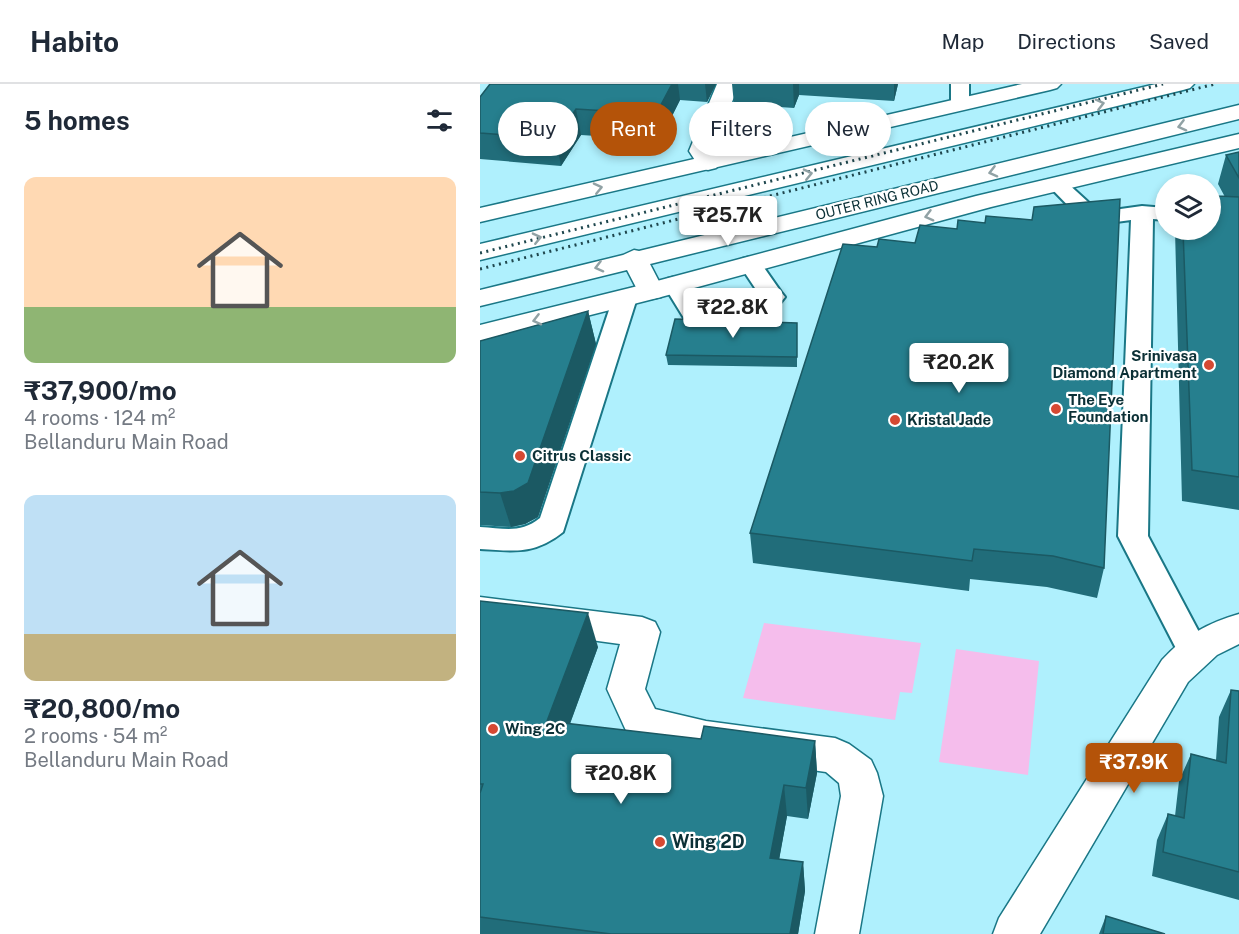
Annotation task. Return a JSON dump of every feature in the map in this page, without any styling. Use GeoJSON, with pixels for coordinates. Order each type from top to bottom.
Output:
{"type":"FeatureCollection","features":[{"type":"Feature","properties":{"kind":"main road"},"geometry":{"type":"LineString","coordinates":[[708,164],[701,151],[728,84]]}},
{"type":"Feature","properties":{"kind":"main road"},"geometry":{"type":"LineString","coordinates":[[480,215],[708,164],[960,94],[1050,84]]}},
{"type":"Feature","properties":{"kind":"main road"},"geometry":{"type":"LineString","coordinates":[[480,252],[1183,84]]}},
{"type":"Feature","properties":{"kind":"main road","name":"OUTER RING ROAD"},"geometry":{"type":"LineString","coordinates":[[480,298],[634,258],[1239,112]]}},
{"type":"Feature","properties":{"kind":"main road"},"geometry":{"type":"LineString","coordinates":[[487,332],[650,291],[985,201],[1239,141]]}},
{"type":"Feature","properties":{"kind":"main road"},"geometry":{"type":"LineString","coordinates":[[634,258],[650,291]]}},
{"type":"Feature","properties":{"kind":"main road"},"geometry":{"type":"LineString","coordinates":[[480,611],[642,632],[626,689],[642,723],[706,738],[835,756],[856,773],[862,796],[837,934]]}},
{"type":"Feature","properties":{"kind":"main road"},"geometry":{"type":"LineString","coordinates":[[1015,934],[1175,671],[1193,651],[1224,632],[1239,629]]}},
{"type":"Feature","properties":{"kind":"lane"},"geometry":{"type":"LineString","coordinates":[[1058,185],[1094,219],[1154,213],[1133,536],[1193,651]]}},
{"type":"Feature","properties":{"kind":"lane"},"geometry":{"type":"LineString","coordinates":[[480,538],[521,540],[538,536],[553,525],[604,333],[650,291],[695,318],[773,297],[750,264]]}},
{"type":"Feature","properties":{"kind":"lane"},"geometry":{"type":"LineString","coordinates":[[480,358],[487,332]]}},
{"type":"Feature","properties":{"kind":"shaded area"},"geometry":{"type":"Polygon","coordinates":[[[764,623],[921,643],[912,693],[900,692],[895,720],[743,698],[764,623]]]}},
{"type":"Feature","properties":{"kind":"shaded area"},"geometry":{"type":"Polygon","coordinates":[[[956,649],[1039,661],[1028,775],[939,762],[956,649]]]}},
{"type":"Feature","properties":{"kind":"building"},"geometry":{"type":"Polygon","coordinates":[[[490,84],[672,84],[662,102],[590,102],[590,110],[578,109],[578,102],[498,102],[498,134],[480,133],[480,97],[490,84]]]}},
{"type":"Feature","properties":{"kind":"building"},"geometry":{"type":"Polygon","coordinates":[[[1239,152],[1239,178],[1226,155],[1239,152]]]}},
{"type":"Feature","properties":{"kind":"building","name":"Srinivasa Diamond Apartment"},"geometry":{"type":"Polygon","coordinates":[[[1221,196],[1239,197],[1239,477],[1192,470],[1183,240],[1221,240],[1221,196]]]}},
{"type":"Feature","properties":{"kind":"building"},"geometry":{"type":"Polygon","coordinates":[[[1120,199],[1104,568],[1053,556],[974,549],[972,561],[750,533],[843,244],[877,247],[879,239],[915,243],[920,225],[957,229],[958,220],[985,223],[986,216],[1032,220],[1034,207],[1120,199]]]}},
{"type":"Feature","properties":{"kind":"building","name":"Citrus Classic"},"geometry":{"type":"Polygon","coordinates":[[[588,311],[528,483],[514,491],[480,492],[480,341],[588,311]]]}},
{"type":"Feature","properties":{"kind":"building"},"geometry":{"type":"Polygon","coordinates":[[[675,319],[797,323],[797,357],[666,355],[675,319]]]}},
{"type":"Feature","properties":{"kind":"building"},"geometry":{"type":"Polygon","coordinates":[[[480,601],[588,613],[547,721],[701,739],[704,726],[815,741],[806,788],[784,785],[770,858],[803,862],[790,934],[611,934],[480,917],[480,793],[483,784],[480,784],[480,601]]]}},
{"type":"Feature","properties":{"kind":"building"},"geometry":{"type":"Polygon","coordinates":[[[1231,690],[1239,691],[1239,872],[1163,852],[1168,814],[1184,818],[1191,754],[1226,763],[1231,690]]]}},
{"type":"Feature","properties":{"kind":"building"},"geometry":{"type":"Polygon","coordinates":[[[1106,916],[1165,934],[1103,934],[1106,916]]]}},
{"type":"Feature","properties":{"kind":"railway"},"geometry":{"type":"LineString","coordinates":[[480,253],[1163,84]]}},
{"type":"Feature","properties":{"kind":"railway"},"geometry":{"type":"LineString","coordinates":[[480,269],[1215,84]]}},
{"type":"Feature","properties":{"kind":"place","name":"Srinivasa Diamond Apartment"},"geometry":{"type":"Point","coordinates":[1209,365]}},
{"type":"Feature","properties":{"kind":"place","name":"The Eye Foundation"},"geometry":{"type":"Point","coordinates":[1056,409]}},
{"type":"Feature","properties":{"kind":"place","name":"Kristal Jade"},"geometry":{"type":"Point","coordinates":[895,420]}},
{"type":"Feature","properties":{"kind":"place","name":"Citrus Classic"},"geometry":{"type":"Point","coordinates":[520,456]}},
{"type":"Feature","properties":{"kind":"place","name":"Wing 2C"},"geometry":{"type":"Point","coordinates":[493,729]}},
{"type":"Feature","properties":{"kind":"place","name":"Wing 2D"},"geometry":{"type":"Point","coordinates":[660,842]}}]}
